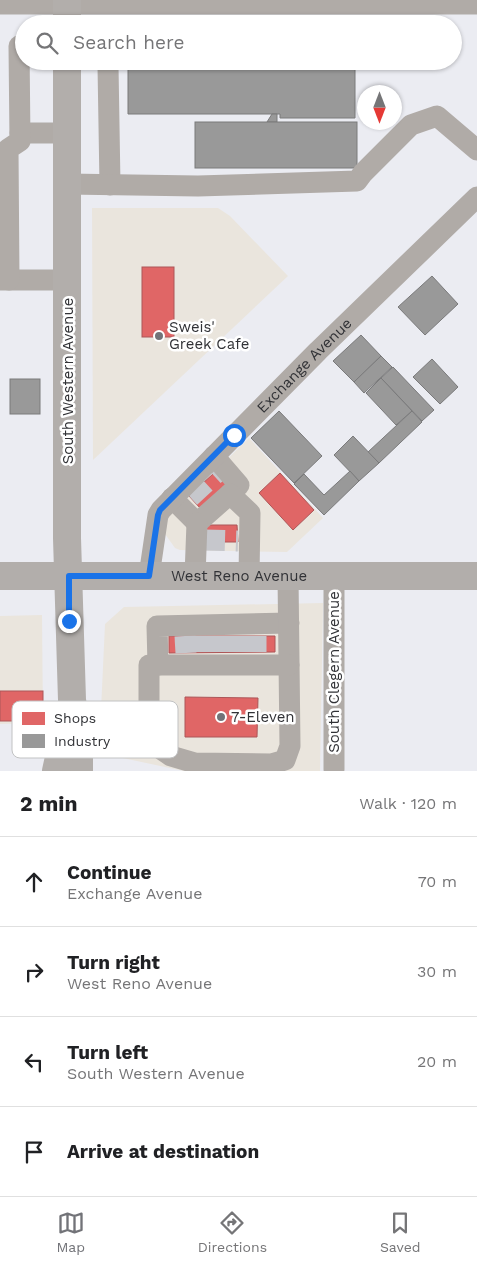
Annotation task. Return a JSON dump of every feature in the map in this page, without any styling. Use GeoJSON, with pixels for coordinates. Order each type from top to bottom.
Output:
{"type":"FeatureCollection","features":[{"type":"Feature","properties":{"kind":"main road","name":"South Western Avenue"},"geometry":{"type":"LineString","coordinates":[[68,70],[69,576],[72,700]]}},
{"type":"Feature","properties":{"kind":"main road","name":"West Reno Avenue"},"geometry":{"type":"LineString","coordinates":[[0,576],[477,576]]}},
{"type":"Feature","properties":{"kind":"main road"},"geometry":{"type":"LineString","coordinates":[[56,771],[59,758]]}},
{"type":"Feature","properties":{"kind":"main road"},"geometry":{"type":"LineString","coordinates":[[79,758],[79,771]]}},
{"type":"Feature","properties":{"kind":"street"},"geometry":{"type":"LineString","coordinates":[[0,4],[68,9],[386,1],[477,4]]}},
{"type":"Feature","properties":{"kind":"street"},"geometry":{"type":"LineString","coordinates":[[19,70],[20,141],[8,149],[4,280],[68,280]]}},
{"type":"Feature","properties":{"kind":"street"},"geometry":{"type":"LineString","coordinates":[[108,70],[110,185]]}},
{"type":"Feature","properties":{"kind":"street"},"geometry":{"type":"LineString","coordinates":[[67,184],[198,186],[357,181],[411,125],[437,116],[477,150]]}},
{"type":"Feature","properties":{"kind":"street"},"geometry":{"type":"LineString","coordinates":[[20,133],[67,133]]}},
{"type":"Feature","properties":{"kind":"street","name":"Exchange Avenue"},"geometry":{"type":"LineString","coordinates":[[149,576],[158,515],[181,500],[217,465],[318,350],[477,197]]}},
{"type":"Feature","properties":{"kind":"street"},"geometry":{"type":"LineString","coordinates":[[195,576],[199,535],[239,485],[217,465]]}},
{"type":"Feature","properties":{"kind":"street"},"geometry":{"type":"LineString","coordinates":[[230,494],[250,513],[243,541],[249,576]]}},
{"type":"Feature","properties":{"kind":"street"},"geometry":{"type":"LineString","coordinates":[[181,500],[199,535]]}},
{"type":"Feature","properties":{"kind":"street"},"geometry":{"type":"LineString","coordinates":[[178,758],[196,763],[271,764],[285,760],[290,746],[288,576]]}},
{"type":"Feature","properties":{"kind":"street","name":"South Clegern Avenue"},"geometry":{"type":"LineString","coordinates":[[334,576],[334,769]]}},
{"type":"Feature","properties":{"kind":"street"},"geometry":{"type":"LineString","coordinates":[[149,701],[149,664],[158,664],[288,624]]}},
{"type":"Feature","properties":{"kind":"street"},"geometry":{"type":"LineString","coordinates":[[158,664],[157,626],[289,664]]}},
{"type":"Feature","properties":{"kind":"shaded area"},"geometry":{"type":"Polygon","coordinates":[[[92,208],[218,208],[230,216],[288,276],[93,460],[92,208]]]}},
{"type":"Feature","properties":{"kind":"shaded area"},"geometry":{"type":"Polygon","coordinates":[[[249,438],[323,518],[287,552],[180,550],[175,548],[165,534],[165,520],[249,438]]]}},
{"type":"Feature","properties":{"kind":"shaded area"},"geometry":{"type":"Polygon","coordinates":[[[323,603],[320,771],[184,771],[123,758],[178,758],[178,701],[101,701],[105,624],[124,607],[323,603]]]}},
{"type":"Feature","properties":{"kind":"shaded area"},"geometry":{"type":"Polygon","coordinates":[[[42,615],[43,701],[12,701],[12,724],[0,724],[0,616],[42,615]]]}},
{"type":"Feature","properties":{"kind":"building: Shops"},"geometry":{"type":"Polygon","coordinates":[[[142,267],[174,267],[174,337],[142,337],[142,267]]]}},
{"type":"Feature","properties":{"kind":"building: Shops"},"geometry":{"type":"Polygon","coordinates":[[[215,472],[227,485],[201,509],[189,496],[215,472]]]}},
{"type":"Feature","properties":{"kind":"building: Shops"},"geometry":{"type":"Polygon","coordinates":[[[280,473],[314,510],[293,530],[259,493],[280,473]]]}},
{"type":"Feature","properties":{"kind":"building: Shops"},"geometry":{"type":"Polygon","coordinates":[[[205,525],[237,525],[238,542],[204,542],[205,525]]]}},
{"type":"Feature","properties":{"kind":"building: Shops"},"geometry":{"type":"Polygon","coordinates":[[[169,636],[275,636],[275,652],[169,653],[169,636]]]}},
{"type":"Feature","properties":{"kind":"building: Shops"},"geometry":{"type":"Polygon","coordinates":[[[0,691],[43,691],[43,701],[12,701],[12,721],[0,721],[0,691]]]}},
{"type":"Feature","properties":{"kind":"building: Shops","name":"7-Eleven"},"geometry":{"type":"Polygon","coordinates":[[[185,697],[258,698],[257,737],[185,737],[185,697]]]}},
{"type":"Feature","properties":{"kind":"building: Industry"},"geometry":{"type":"Polygon","coordinates":[[[128,70],[355,70],[355,118],[280,118],[280,114],[128,114],[128,70]]]}},
{"type":"Feature","properties":{"kind":"building: Industry"},"geometry":{"type":"Polygon","coordinates":[[[272,114],[277,114],[277,122],[267,122],[272,114]]]}},
{"type":"Feature","properties":{"kind":"building: Industry"},"geometry":{"type":"Polygon","coordinates":[[[195,122],[357,122],[357,168],[195,168],[195,122]]]}},
{"type":"Feature","properties":{"kind":"building: Industry"},"geometry":{"type":"Polygon","coordinates":[[[432,276],[458,304],[425,335],[398,307],[432,276]]]}},
{"type":"Feature","properties":{"kind":"building: Industry"},"geometry":{"type":"Polygon","coordinates":[[[361,335],[381,356],[354,382],[333,361],[361,335]]]}},
{"type":"Feature","properties":{"kind":"building: Industry"},"geometry":{"type":"Polygon","coordinates":[[[381,356],[392,367],[364,393],[354,382],[381,356]]]}},
{"type":"Feature","properties":{"kind":"building: Industry"},"geometry":{"type":"Polygon","coordinates":[[[432,359],[458,387],[440,404],[413,377],[432,359]]]}},
{"type":"Feature","properties":{"kind":"building: Industry"},"geometry":{"type":"Polygon","coordinates":[[[393,367],[434,410],[422,421],[381,378],[393,367]]]}},
{"type":"Feature","properties":{"kind":"building: Industry"},"geometry":{"type":"Polygon","coordinates":[[[381,378],[412,411],[396,425],[366,393],[381,378]]]}},
{"type":"Feature","properties":{"kind":"building: Industry"},"geometry":{"type":"Polygon","coordinates":[[[10,379],[40,379],[40,414],[10,414],[10,379]]]}},
{"type":"Feature","properties":{"kind":"building: Industry"},"geometry":{"type":"Polygon","coordinates":[[[279,411],[322,456],[294,483],[251,438],[279,411]]]}},
{"type":"Feature","properties":{"kind":"building: Industry"},"geometry":{"type":"Polygon","coordinates":[[[412,411],[422,422],[379,463],[368,452],[412,411]]]}},
{"type":"Feature","properties":{"kind":"building: Industry"},"geometry":{"type":"Polygon","coordinates":[[[353,436],[379,463],[359,481],[334,455],[353,436]]]}},
{"type":"Feature","properties":{"kind":"building: Industry"},"geometry":{"type":"Polygon","coordinates":[[[350,471],[359,481],[324,515],[294,484],[304,474],[324,495],[350,471]]]}},
{"type":"Feature","properties":{"kind":"tunnel"},"geometry":{"type":"LineString","coordinates":[[190,497],[216,473]]}},
{"type":"Feature","properties":{"kind":"tunnel"},"geometry":{"type":"LineString","coordinates":[[204,540],[238,541]]}},
{"type":"Feature","properties":{"kind":"tunnel"},"geometry":{"type":"LineString","coordinates":[[185,636],[186,653]]}},
{"type":"Feature","properties":{"kind":"tunnel"},"geometry":{"type":"LineString","coordinates":[[202,636],[202,652]]}},
{"type":"Feature","properties":{"kind":"tunnel"},"geometry":{"type":"LineString","coordinates":[[220,636],[220,652]]}},
{"type":"Feature","properties":{"kind":"tunnel"},"geometry":{"type":"LineString","coordinates":[[240,636],[240,652]]}},
{"type":"Feature","properties":{"kind":"tunnel"},"geometry":{"type":"LineString","coordinates":[[256,636],[256,652]]}},
{"type":"Feature","properties":{"kind":"place","name":"Sweis' Greek Cafe"},"geometry":{"type":"Point","coordinates":[159,336]}},
{"type":"Feature","properties":{"kind":"place","name":"7-Eleven"},"geometry":{"type":"Point","coordinates":[221,717]}},
{"type":"Feature","properties":{"kind":"route"},"geometry":{"type":"LineString","coordinates":[[69,621],[69,576],[149,576],[160,510],[234,435]]}}]}
